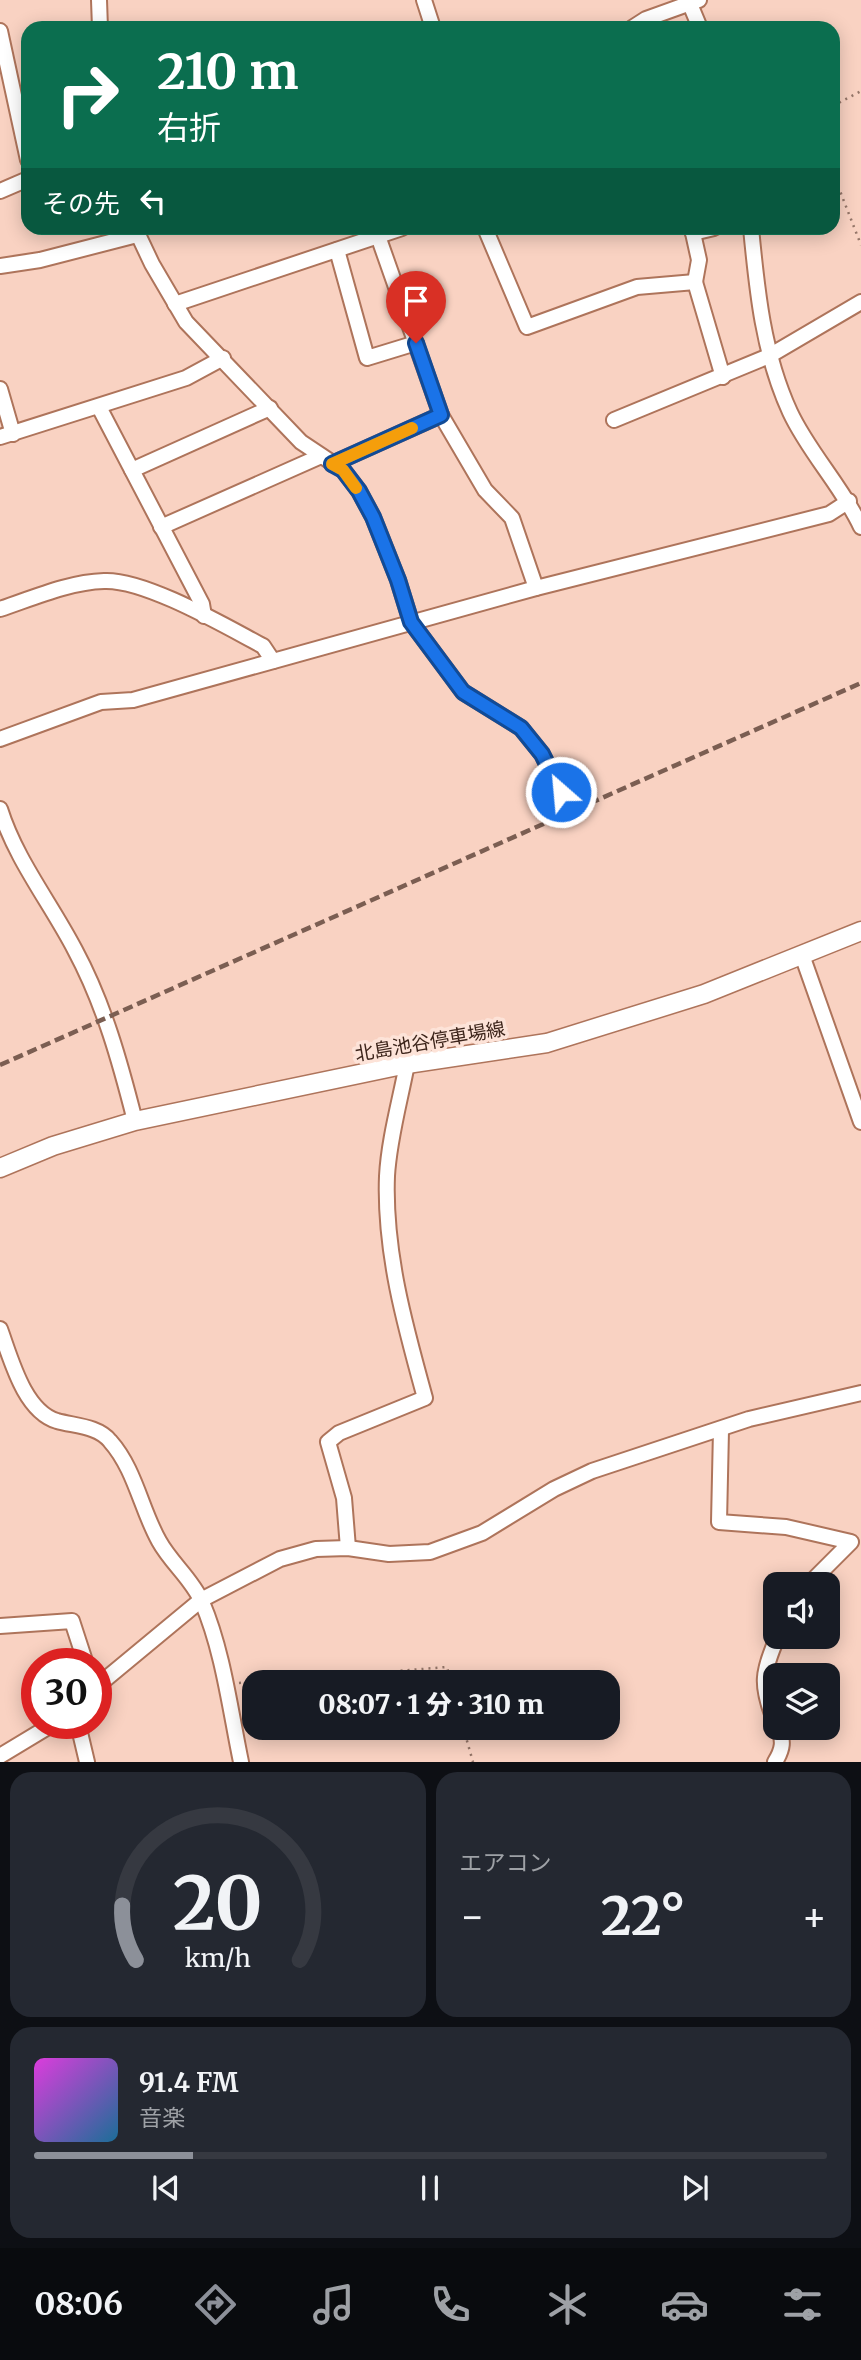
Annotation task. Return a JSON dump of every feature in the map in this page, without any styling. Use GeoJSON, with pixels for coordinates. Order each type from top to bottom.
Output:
{"type":"FeatureCollection","features":[{"type":"Feature","properties":{"kind":"main road","name":"北島池谷停車場線"},"geometry":{"type":"LineString","coordinates":[[0,1168],[66,1142],[135,1121],[407,1064],[547,1042],[704,994],[861,931]]}},
{"type":"Feature","properties":{"kind":"street"},"geometry":{"type":"LineString","coordinates":[[99,0],[100,21]]}},
{"type":"Feature","properties":{"kind":"street"},"geometry":{"type":"LineString","coordinates":[[424,0],[431,21]]}},
{"type":"Feature","properties":{"kind":"street"},"geometry":{"type":"LineString","coordinates":[[643,21],[695,2],[699,21]]}},
{"type":"Feature","properties":{"kind":"street"},"geometry":{"type":"LineString","coordinates":[[0,31],[21,128]]}},
{"type":"Feature","properties":{"kind":"street"},"geometry":{"type":"LineString","coordinates":[[0,191],[21,182]]}},
{"type":"Feature","properties":{"kind":"street"},"geometry":{"type":"LineString","coordinates":[[0,266],[40,260],[123,235]]}},
{"type":"Feature","properties":{"kind":"street"},"geometry":{"type":"LineString","coordinates":[[138,235],[186,322],[301,442],[343,470],[359,491],[373,517],[411,622],[463,692],[521,728],[542,754],[561,792]]}},
{"type":"Feature","properties":{"kind":"street"},"geometry":{"type":"LineString","coordinates":[[175,304],[381,235]]}},
{"type":"Feature","properties":{"kind":"street"},"geometry":{"type":"LineString","coordinates":[[488,235],[527,327],[637,287],[695,282]]}},
{"type":"Feature","properties":{"kind":"street"},"geometry":{"type":"LineString","coordinates":[[693,235],[699,260],[695,282],[723,377]]}},
{"type":"Feature","properties":{"kind":"street"},"geometry":{"type":"LineString","coordinates":[[752,235],[757,289],[769,356],[791,414],[849,501],[861,527]]}},
{"type":"Feature","properties":{"kind":"street"},"geometry":{"type":"LineString","coordinates":[[378,236],[441,415],[485,490],[512,518],[536,587]]}},
{"type":"Feature","properties":{"kind":"street"},"geometry":{"type":"LineString","coordinates":[[337,250],[367,358],[416,343]]}},
{"type":"Feature","properties":{"kind":"street"},"geometry":{"type":"LineString","coordinates":[[614,420],[769,356],[861,302]]}},
{"type":"Feature","properties":{"kind":"street"},"geometry":{"type":"LineString","coordinates":[[0,388],[6,435],[186,378],[223,358]]}},
{"type":"Feature","properties":{"kind":"street"},"geometry":{"type":"LineString","coordinates":[[99,407],[202,604],[204,615]]}},
{"type":"Feature","properties":{"kind":"street"},"geometry":{"type":"LineString","coordinates":[[132,470],[271,408]]}},
{"type":"Feature","properties":{"kind":"street"},"geometry":{"type":"LineString","coordinates":[[161,527],[441,415]]}},
{"type":"Feature","properties":{"kind":"street"},"geometry":{"type":"LineString","coordinates":[[0,739],[101,702],[133,700],[536,587],[829,514],[849,501]]}},
{"type":"Feature","properties":{"kind":"street"},"geometry":{"type":"LineString","coordinates":[[0,609],[78,584],[106,580],[140,588],[204,615],[263,646],[273,661]]}},
{"type":"Feature","properties":{"kind":"street"},"geometry":{"type":"LineString","coordinates":[[0,809],[9,836],[75,950],[97,995],[116,1049],[135,1121]]}},
{"type":"Feature","properties":{"kind":"street"},"geometry":{"type":"LineString","coordinates":[[802,955],[861,1122]]}},
{"type":"Feature","properties":{"kind":"street"},"geometry":{"type":"LineString","coordinates":[[348,1548],[344,1498],[328,1442],[338,1433],[425,1398],[395,1276],[389,1220],[387,1175],[407,1064]]}},
{"type":"Feature","properties":{"kind":"street"},"geometry":{"type":"LineString","coordinates":[[0,1329],[28,1396],[40,1412],[53,1420],[99,1431],[110,1441],[125,1464],[160,1543],[201,1600],[210,1623],[241,1762]]}},
{"type":"Feature","properties":{"kind":"street"},"geometry":{"type":"LineString","coordinates":[[112,1674],[201,1600],[280,1559],[316,1549],[348,1548],[389,1554],[430,1552],[459,1543],[592,1471],[749,1419],[861,1393]]}},
{"type":"Feature","properties":{"kind":"street"},"geometry":{"type":"LineString","coordinates":[[721,1430],[719,1522],[786,1527],[856,1538]]}},
{"type":"Feature","properties":{"kind":"street"},"geometry":{"type":"LineString","coordinates":[[821,1572],[856,1538]]}},
{"type":"Feature","properties":{"kind":"street"},"geometry":{"type":"LineString","coordinates":[[0,1626],[72,1621],[81,1648]]}},
{"type":"Feature","properties":{"kind":"street"},"geometry":{"type":"LineString","coordinates":[[0,1756],[28,1739]]}},
{"type":"Feature","properties":{"kind":"street"},"geometry":{"type":"LineString","coordinates":[[82,1739],[87,1762]]}},
{"type":"Feature","properties":{"kind":"street"},"geometry":{"type":"LineString","coordinates":[[775,1762],[782,1751],[782,1740]]}},
{"type":"Feature","properties":{"kind":"path"},"geometry":{"type":"LineString","coordinates":[[840,102],[861,91]]}},
{"type":"Feature","properties":{"kind":"path"},"geometry":{"type":"LineString","coordinates":[[840,191],[861,245]]}},
{"type":"Feature","properties":{"kind":"path"},"geometry":{"type":"LineString","coordinates":[[410,1670],[447,1667],[448,1670]]}},
{"type":"Feature","properties":{"kind":"path"},"geometry":{"type":"LineString","coordinates":[[467,1740],[473,1762]]}},
{"type":"Feature","properties":{"kind":"railway"},"geometry":{"type":"LineString","coordinates":[[0,1065],[861,683]]}},
{"type":"Feature","properties":{"kind":"slow traffic"},"geometry":{"type":"LineString","coordinates":[[356,488],[343,470],[332,464],[412,428]]}},
{"type":"Feature","properties":{"kind":"route"},"geometry":{"type":"LineString","coordinates":[[416,343],[441,415],[332,464],[343,470],[359,491],[373,517],[411,622],[463,692],[521,728],[542,754],[561,792]]}}]}
